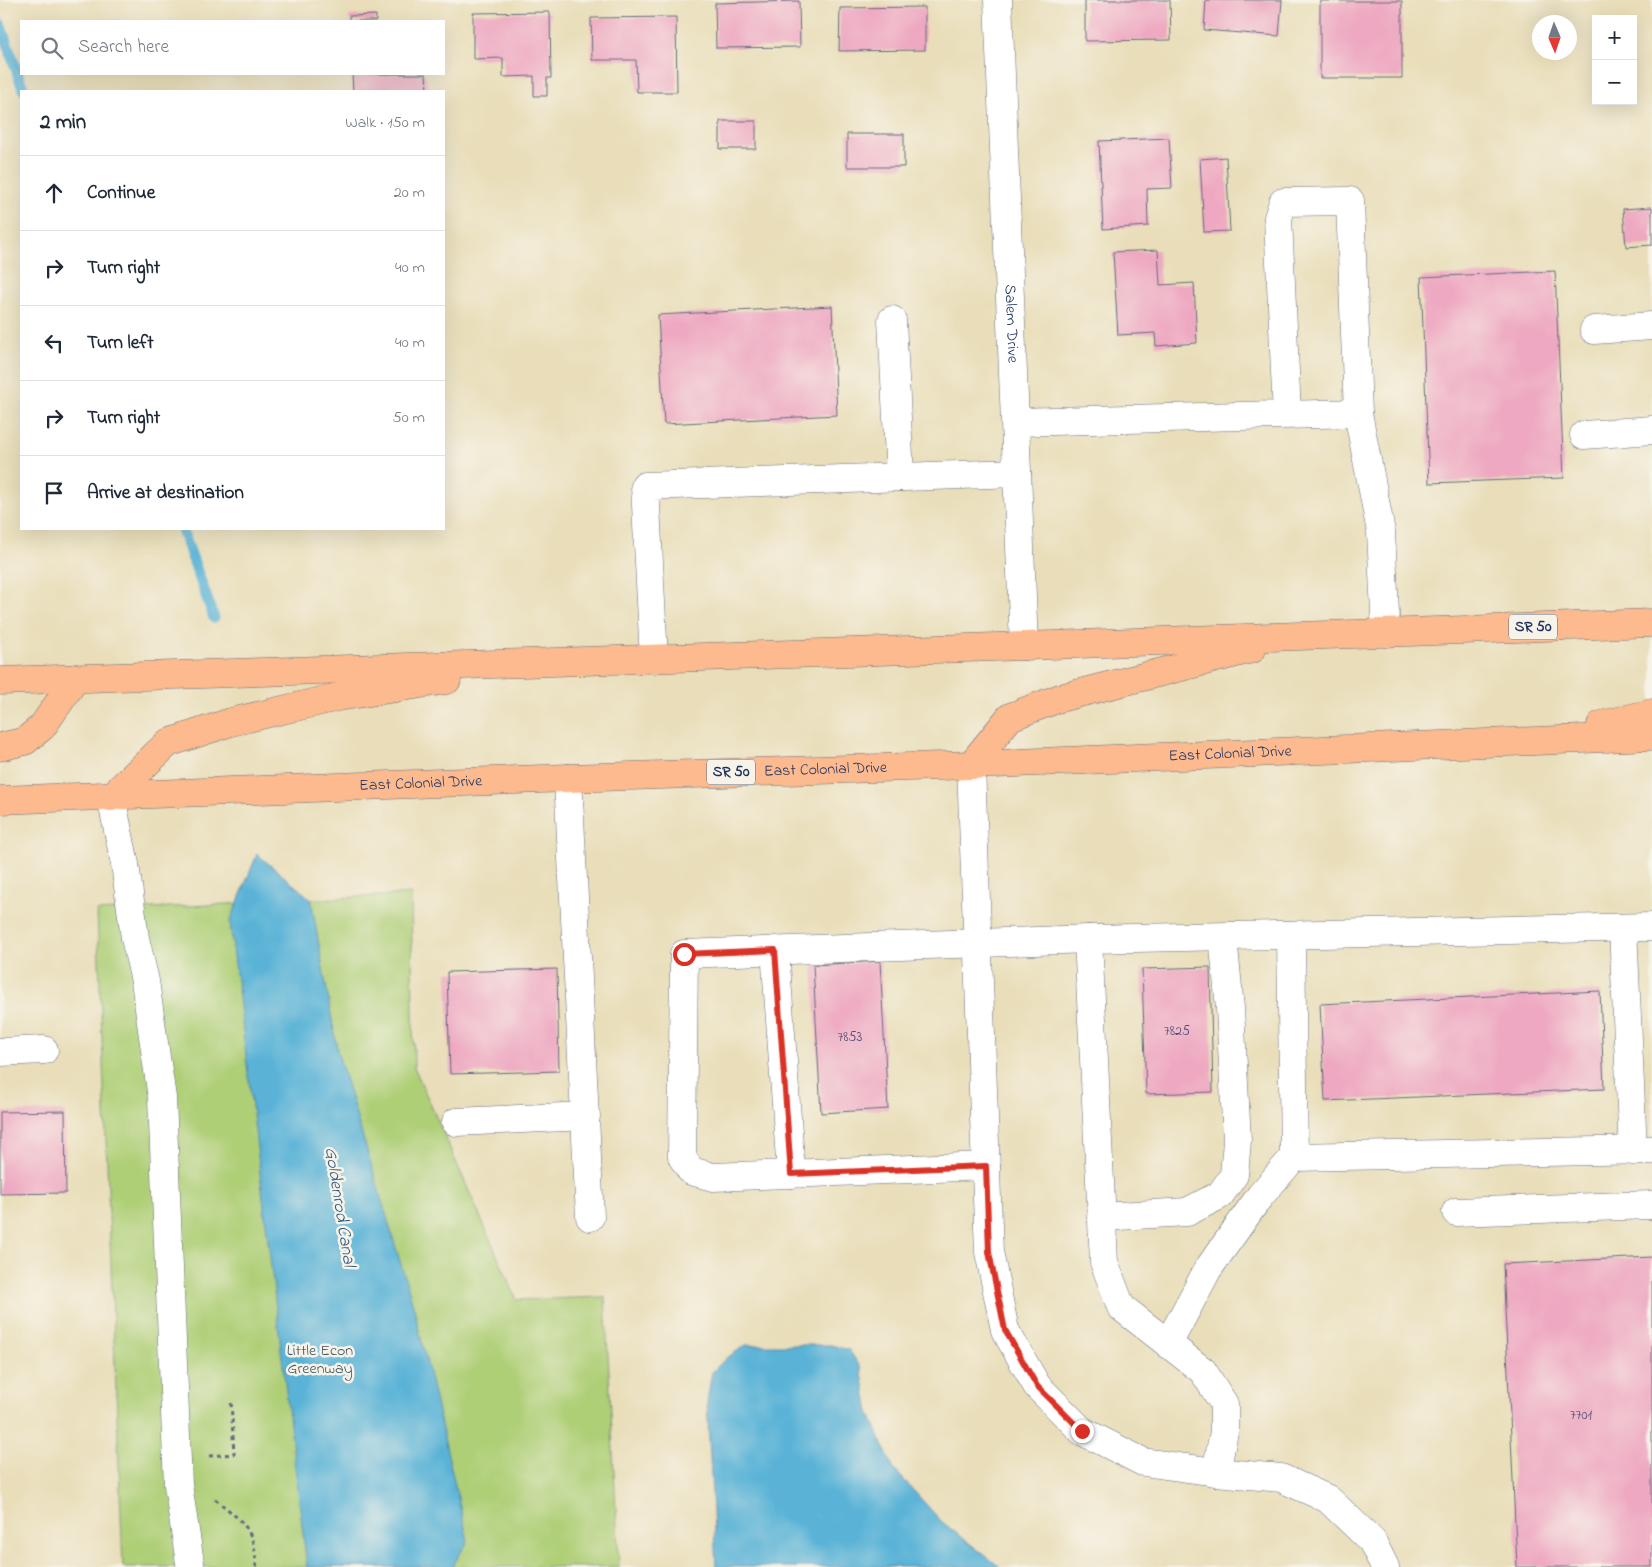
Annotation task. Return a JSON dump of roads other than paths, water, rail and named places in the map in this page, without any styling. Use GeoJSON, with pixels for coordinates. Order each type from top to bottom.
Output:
{"type":"FeatureCollection","features":[{"type":"Feature","properties":{"kind":"highway","name":"SR 50"},"geometry":{"type":"LineString","coordinates":[[0,681],[1652,623]]}},
{"type":"Feature","properties":{"kind":"highway"},"geometry":{"type":"LineString","coordinates":[[970,765],[1010,718],[1060,698],[1305,636]]}},
{"type":"Feature","properties":{"kind":"highway"},"geometry":{"type":"LineString","coordinates":[[111,797],[168,743],[230,722],[338,697],[569,661]]}},
{"type":"Feature","properties":{"kind":"highway"},"geometry":{"type":"LineString","coordinates":[[0,747],[25,741],[42,727],[76,678]]}},
{"type":"Feature","properties":{"kind":"highway"},"geometry":{"type":"LineString","coordinates":[[1541,739],[1652,714]]}},
{"type":"Feature","properties":{"kind":"highway","name":"East Colonial Drive"},"geometry":{"type":"LineString","coordinates":[[0,800],[568,778],[970,765],[1541,739],[1652,736]]}},
{"type":"Feature","properties":{"kind":"street","name":"Salem Drive"},"geometry":{"type":"LineString","coordinates":[[998,0],[1024,646]]}},
{"type":"Feature","properties":{"kind":"street"},"geometry":{"type":"LineString","coordinates":[[1287,415],[1278,218],[1283,202],[1350,201],[1358,413],[1382,532],[1386,633]]}},
{"type":"Feature","properties":{"kind":"street"},"geometry":{"type":"LineString","coordinates":[[892,320],[900,477]]}},
{"type":"Feature","properties":{"kind":"street"},"geometry":{"type":"LineString","coordinates":[[1594,330],[1652,326]]}},
{"type":"Feature","properties":{"kind":"street"},"geometry":{"type":"LineString","coordinates":[[1016,422],[1358,413]]}},
{"type":"Feature","properties":{"kind":"street"},"geometry":{"type":"LineString","coordinates":[[1584,435],[1652,430]]}},
{"type":"Feature","properties":{"kind":"street"},"geometry":{"type":"LineString","coordinates":[[654,659],[645,486],[1017,473]]}},
{"type":"Feature","properties":{"kind":"street"},"geometry":{"type":"LineString","coordinates":[[970,765],[989,1252],[1005,1330],[1037,1386],[1082,1431],[1142,1462],[1281,1478],[1328,1499],[1372,1541],[1384,1567]]}},
{"type":"Feature","properties":{"kind":"street"},"geometry":{"type":"LineString","coordinates":[[568,778],[590,1217]]}},
{"type":"Feature","properties":{"kind":"street"},"geometry":{"type":"LineString","coordinates":[[111,797],[125,864],[135,938],[145,982],[161,1090],[178,1485],[190,1563]]}},
{"type":"Feature","properties":{"kind":"street"},"geometry":{"type":"LineString","coordinates":[[986,1166],[713,1177],[691,1171],[682,1157],[684,954],[978,943],[1652,927]]}},
{"type":"Feature","properties":{"kind":"street"},"geometry":{"type":"LineString","coordinates":[[1294,1157],[1643,1150],[1623,928]]}},
{"type":"Feature","properties":{"kind":"street"},"geometry":{"type":"LineString","coordinates":[[1168,1344],[1208,1269],[1260,1196],[1294,1157],[1291,935]]}},
{"type":"Feature","properties":{"kind":"street"},"geometry":{"type":"LineString","coordinates":[[1102,1217],[1187,1212],[1220,1195],[1234,1175],[1238,1141],[1230,1008],[1223,937]]}},
{"type":"Feature","properties":{"kind":"street"},"geometry":{"type":"LineString","coordinates":[[1088,940],[1104,1262],[1121,1307],[1203,1371],[1224,1404],[1224,1432],[1216,1472]]}},
{"type":"Feature","properties":{"kind":"street"},"geometry":{"type":"LineString","coordinates":[[775,950],[791,1174]]}},
{"type":"Feature","properties":{"kind":"street"},"geometry":{"type":"LineString","coordinates":[[0,1052],[44,1050]]}},
{"type":"Feature","properties":{"kind":"street"},"geometry":{"type":"LineString","coordinates":[[456,1122],[586,1116]]}},
{"type":"Feature","properties":{"kind":"street"},"geometry":{"type":"LineString","coordinates":[[1456,1212],[1652,1206]]}},
{"type":"Feature","properties":{"kind":"water"},"geometry":{"type":"Polygon","coordinates":[[[257,854],[311,899],[338,1054],[414,1308],[468,1541],[452,1567],[307,1567],[230,922],[257,854]]]}},
{"type":"Feature","properties":{"kind":"water"},"geometry":{"type":"Polygon","coordinates":[[[746,1345],[831,1345],[849,1350],[861,1368],[869,1412],[893,1468],[942,1522],[1000,1567],[716,1567],[707,1402],[712,1372],[725,1359],[746,1345]]]}},
{"type":"Feature","properties":{"kind":"waterway","name":"Goldenrod Canal"},"geometry":{"type":"LineString","coordinates":[[0,24],[24,90]]}},
{"type":"Feature","properties":{"kind":"waterway","name":"Goldenrod Canal"},"geometry":{"type":"LineString","coordinates":[[182,530],[214,618]]}},
{"type":"Feature","properties":{"kind":"park label","name":"Little Econ Greenway"},"geometry":{"type":"Point","coordinates":[320,1360]}}]}
